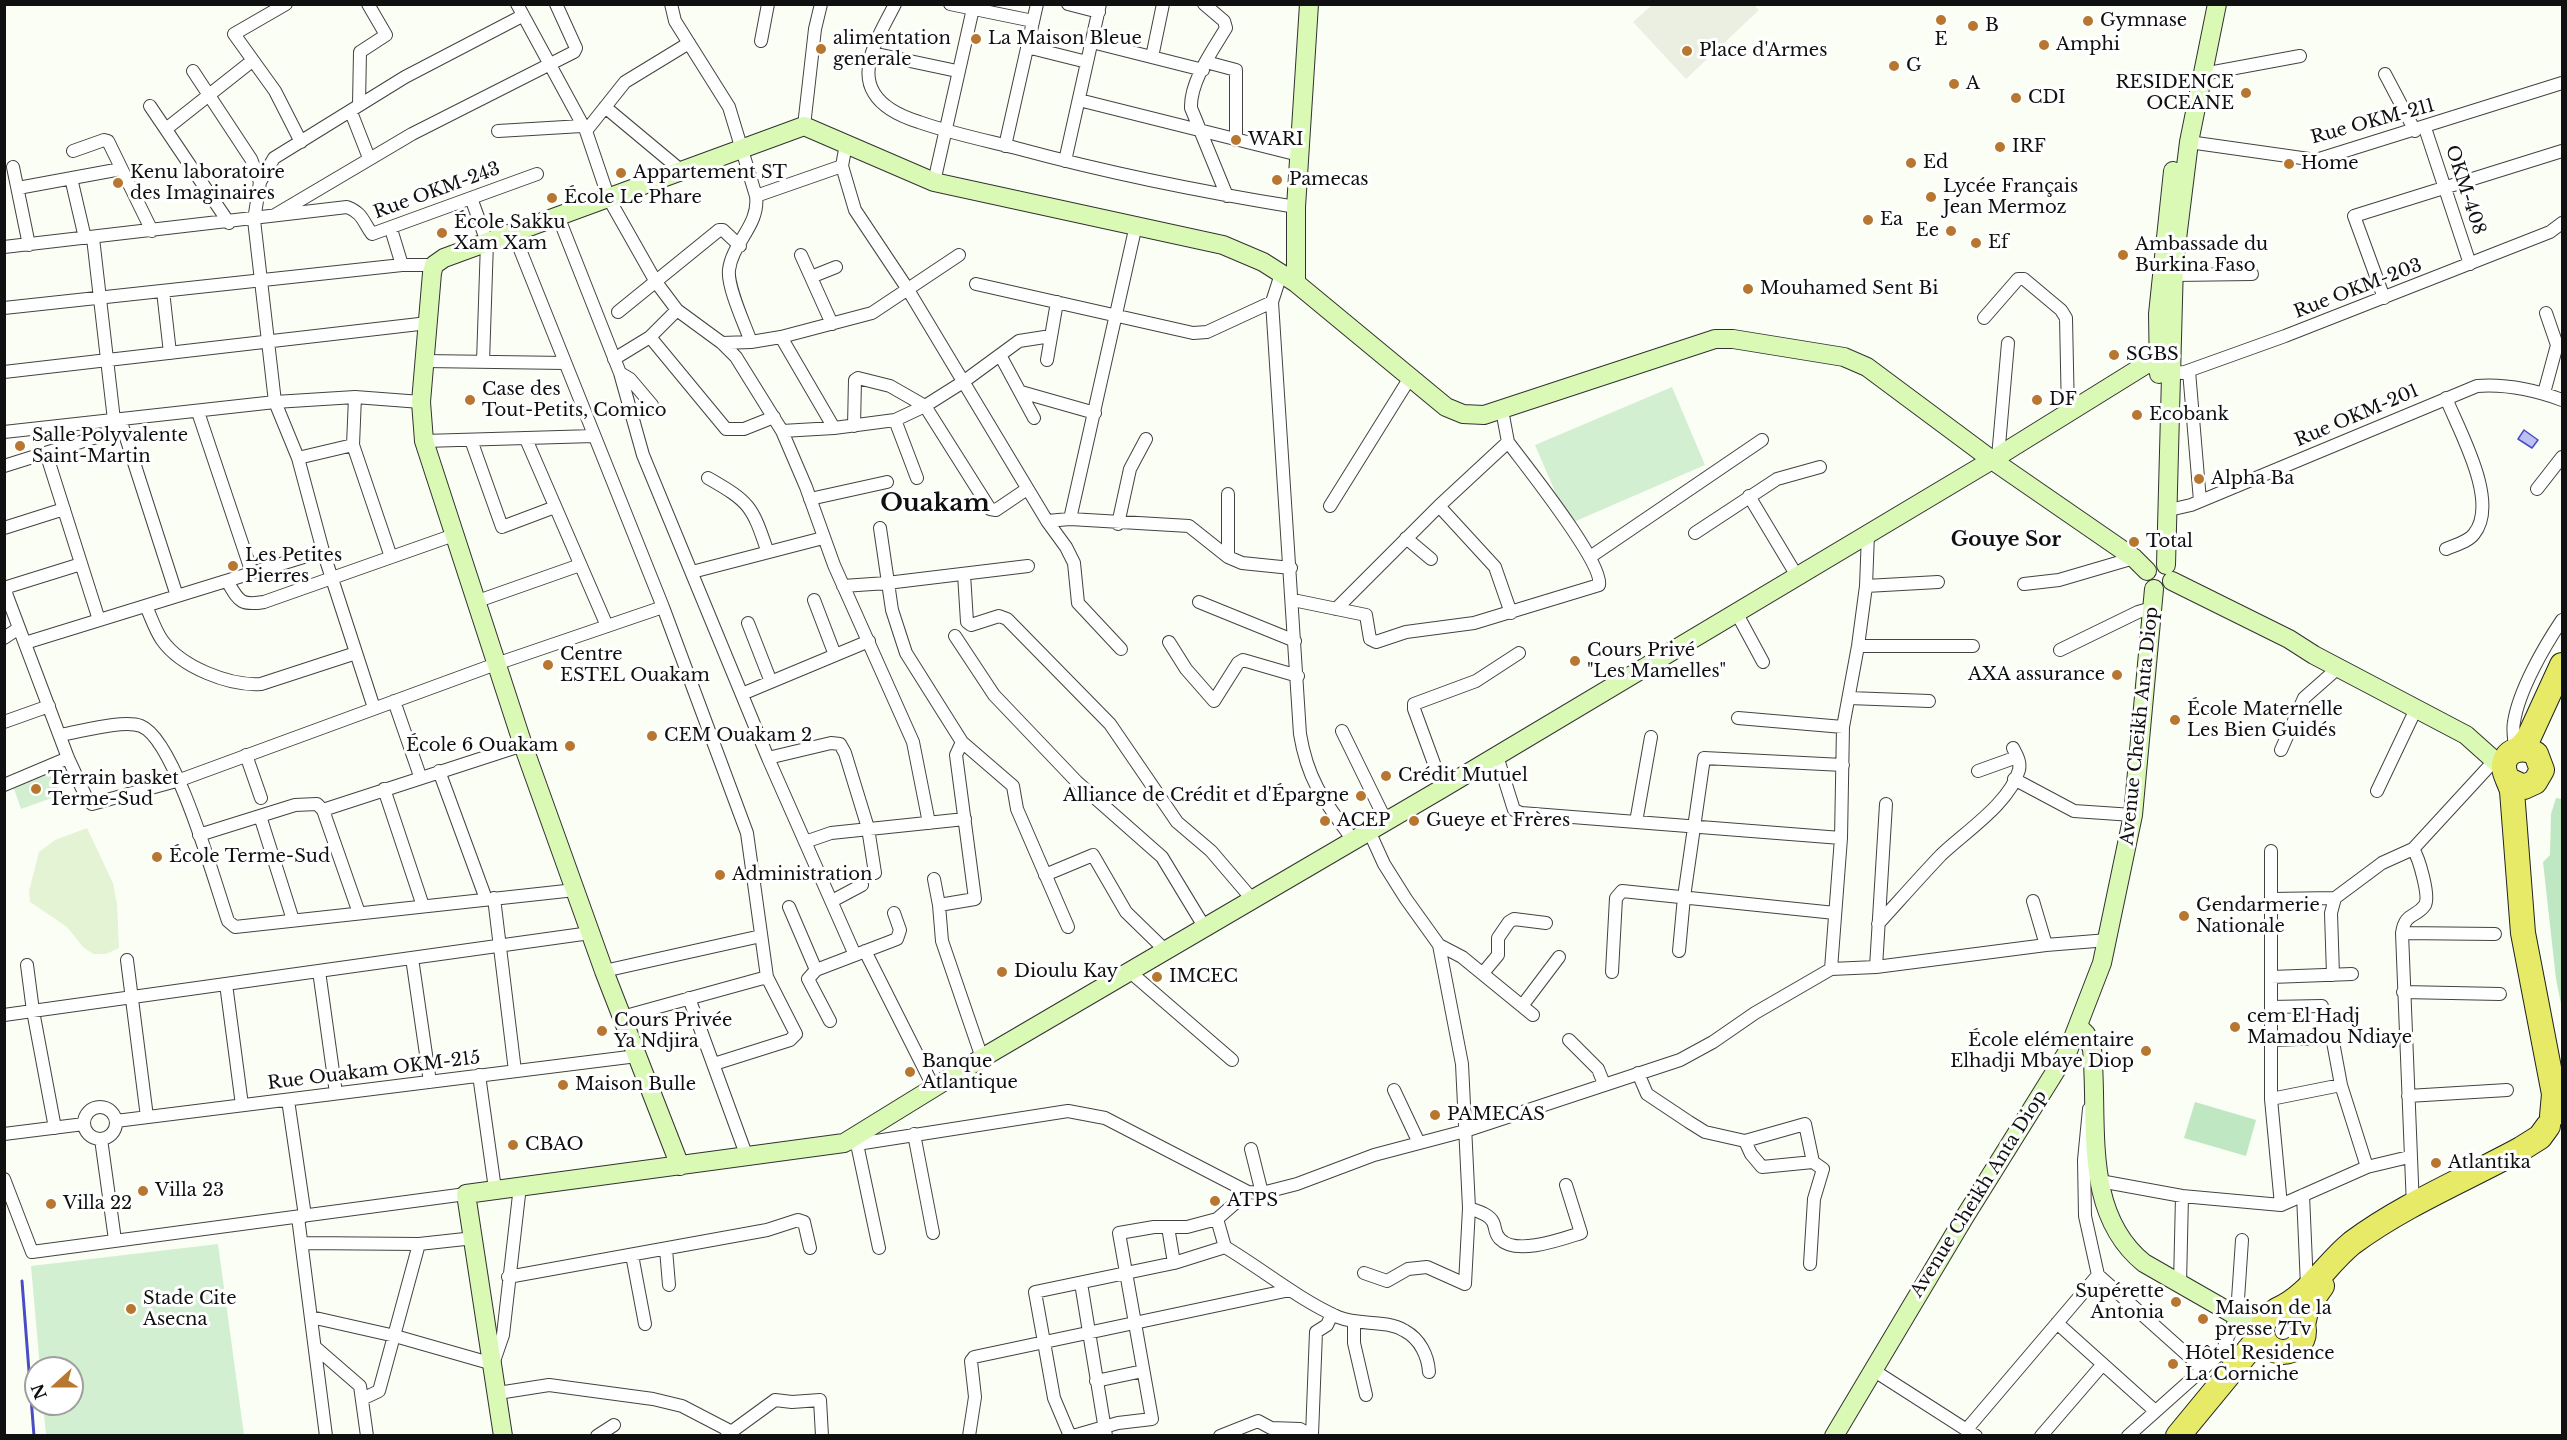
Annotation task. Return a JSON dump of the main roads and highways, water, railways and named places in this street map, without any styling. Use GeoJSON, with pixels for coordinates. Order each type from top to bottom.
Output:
{"type":"FeatureCollection","features":[{"type":"Feature","properties":{"kind":"highway"},"geometry":{"type":"LineString","coordinates":[[2562,665],[2539,731],[2538,773],[2529,808],[2532,916],[2562,1074]]}},
{"type":"Feature","properties":{"kind":"highway"},"geometry":{"type":"LineString","coordinates":[[2557,1128],[2553,1086],[2523,933],[2509,760],[2539,731],[2562,687]]}},
{"type":"Feature","properties":{"kind":"highway"},"geometry":{"type":"LineString","coordinates":[[2509,760],[2531,751],[2538,773]]}},
{"type":"Feature","properties":{"kind":"highway"},"geometry":{"type":"LineString","coordinates":[[2509,760],[2524,787],[2538,773]]}},
{"type":"Feature","properties":{"kind":"highway"},"geometry":{"type":"LineString","coordinates":[[2178,1436],[2266,1323],[2307,1288],[2352,1244],[2413,1207],[2557,1128]]}},
{"type":"Feature","properties":{"kind":"highway"},"geometry":{"type":"LineString","coordinates":[[2193,1436],[2254,1365],[2278,1352],[2287,1352],[2297,1346],[2303,1336],[2304,1312],[2313,1296],[2353,1255],[2557,1128]]}},
{"type":"Feature","properties":{"kind":"highway"},"geometry":{"type":"LineString","coordinates":[[2266,1323],[2283,1309],[2296,1314],[2303,1325]]}},
{"type":"Feature","properties":{"kind":"highway"},"geometry":{"type":"LineString","coordinates":[[2266,1323],[2269,1347],[2278,1352]]}},
{"type":"Feature","properties":{"kind":"water"},"geometry":{"type":"Polygon","coordinates":[[[2524,430],[2538,440],[2532,448],[2518,439],[2524,430]]]}},
{"type":"Feature","properties":{"kind":"waterway"},"geometry":{"type":"LineString","coordinates":[[22,1281],[34,1436]]}},
{"type":"Feature","properties":{"kind":"place","name":"E"},"geometry":{"type":"Point","coordinates":[1941,20]}},
{"type":"Feature","properties":{"kind":"place","name":"Gymnase"},"geometry":{"type":"Point","coordinates":[2088,21]}},
{"type":"Feature","properties":{"kind":"place","name":"B"},"geometry":{"type":"Point","coordinates":[1973,26]}},
{"type":"Feature","properties":{"kind":"place","name":"La Maison Bleue"},"geometry":{"type":"Point","coordinates":[976,39]}},
{"type":"Feature","properties":{"kind":"place","name":"Amphi"},"geometry":{"type":"Point","coordinates":[2044,45]}},
{"type":"Feature","properties":{"kind":"place","name":"alimentation generale"},"geometry":{"type":"Point","coordinates":[821,49]}},
{"type":"Feature","properties":{"kind":"place","name":"Place d'Armes"},"geometry":{"type":"Point","coordinates":[1687,51]}},
{"type":"Feature","properties":{"kind":"place","name":"G"},"geometry":{"type":"Point","coordinates":[1894,66]}},
{"type":"Feature","properties":{"kind":"place","name":"A"},"geometry":{"type":"Point","coordinates":[1954,84]}},
{"type":"Feature","properties":{"kind":"place","name":"RESIDENCE OCEANE"},"geometry":{"type":"Point","coordinates":[2246,93]}},
{"type":"Feature","properties":{"kind":"place","name":"CDI"},"geometry":{"type":"Point","coordinates":[2016,98]}},
{"type":"Feature","properties":{"kind":"place","name":"WARI"},"geometry":{"type":"Point","coordinates":[1236,140]}},
{"type":"Feature","properties":{"kind":"place","name":"IRF"},"geometry":{"type":"Point","coordinates":[2000,147]}},
{"type":"Feature","properties":{"kind":"place","name":"Ed"},"geometry":{"type":"Point","coordinates":[1911,163]}},
{"type":"Feature","properties":{"kind":"place","name":"Home"},"geometry":{"type":"Point","coordinates":[2289,164]}},
{"type":"Feature","properties":{"kind":"place","name":"Appartement ST"},"geometry":{"type":"Point","coordinates":[621,173]}},
{"type":"Feature","properties":{"kind":"place","name":"Pamecas"},"geometry":{"type":"Point","coordinates":[1277,180]}},
{"type":"Feature","properties":{"kind":"place","name":"Kenu laboratoire des Imaginaires"},"geometry":{"type":"Point","coordinates":[118,183]}},
{"type":"Feature","properties":{"kind":"place","name":"Lycée Français Jean Mermoz"},"geometry":{"type":"Point","coordinates":[1931,197]}},
{"type":"Feature","properties":{"kind":"place","name":"École Le Phare"},"geometry":{"type":"Point","coordinates":[552,198]}},
{"type":"Feature","properties":{"kind":"place","name":"Ea"},"geometry":{"type":"Point","coordinates":[1868,220]}},
{"type":"Feature","properties":{"kind":"place","name":"Ee"},"geometry":{"type":"Point","coordinates":[1951,231]}},
{"type":"Feature","properties":{"kind":"place","name":"École Sakku Xam Xam"},"geometry":{"type":"Point","coordinates":[442,233]}},
{"type":"Feature","properties":{"kind":"place","name":"Ef"},"geometry":{"type":"Point","coordinates":[1976,243]}},
{"type":"Feature","properties":{"kind":"place","name":"Ambassade du Burkina Faso"},"geometry":{"type":"Point","coordinates":[2123,255]}},
{"type":"Feature","properties":{"kind":"place","name":"Mouhamed Sent Bi"},"geometry":{"type":"Point","coordinates":[1748,289]}},
{"type":"Feature","properties":{"kind":"place","name":"SGBS"},"geometry":{"type":"Point","coordinates":[2114,355]}},
{"type":"Feature","properties":{"kind":"place","name":"Case des Tout-Petits, Comico"},"geometry":{"type":"Point","coordinates":[470,400]}},
{"type":"Feature","properties":{"kind":"place","name":"DF"},"geometry":{"type":"Point","coordinates":[2037,400]}},
{"type":"Feature","properties":{"kind":"place","name":"Ecobank"},"geometry":{"type":"Point","coordinates":[2137,415]}},
{"type":"Feature","properties":{"kind":"place","name":"Salle Polyvalente Saint-Martin"},"geometry":{"type":"Point","coordinates":[20,446]}},
{"type":"Feature","properties":{"kind":"place","name":"Alpha Ba"},"geometry":{"type":"Point","coordinates":[2199,479]}},
{"type":"Feature","properties":{"kind":"place","name":"Total"},"geometry":{"type":"Point","coordinates":[2134,542]}},
{"type":"Feature","properties":{"kind":"place","name":"Les Petites Pierres"},"geometry":{"type":"Point","coordinates":[233,566]}},
{"type":"Feature","properties":{"kind":"place","name":"Cours Privé \"Les Mamelles\""},"geometry":{"type":"Point","coordinates":[1575,661]}},
{"type":"Feature","properties":{"kind":"place","name":"Centre ESTEL Ouakam"},"geometry":{"type":"Point","coordinates":[548,665]}},
{"type":"Feature","properties":{"kind":"place","name":"AXA assurance"},"geometry":{"type":"Point","coordinates":[2117,675]}},
{"type":"Feature","properties":{"kind":"place","name":"École Maternelle Les Bien Guidés"},"geometry":{"type":"Point","coordinates":[2175,720]}},
{"type":"Feature","properties":{"kind":"place","name":"CEM Ouakam 2"},"geometry":{"type":"Point","coordinates":[652,736]}},
{"type":"Feature","properties":{"kind":"place","name":"École 6 Ouakam"},"geometry":{"type":"Point","coordinates":[570,746]}},
{"type":"Feature","properties":{"kind":"place","name":"Crédit Mutuel"},"geometry":{"type":"Point","coordinates":[1386,776]}},
{"type":"Feature","properties":{"kind":"place","name":"Terrain basket Terme-Sud"},"geometry":{"type":"Point","coordinates":[36,789]}},
{"type":"Feature","properties":{"kind":"place","name":"Alliance de Crédit et d'Épargne"},"geometry":{"type":"Point","coordinates":[1361,796]}},
{"type":"Feature","properties":{"kind":"place","name":"ACEP"},"geometry":{"type":"Point","coordinates":[1325,821]}},
{"type":"Feature","properties":{"kind":"place","name":"Gueye et Frères"},"geometry":{"type":"Point","coordinates":[1414,821]}},
{"type":"Feature","properties":{"kind":"place","name":"École Terme-Sud"},"geometry":{"type":"Point","coordinates":[157,857]}},
{"type":"Feature","properties":{"kind":"place","name":"Administration"},"geometry":{"type":"Point","coordinates":[720,875]}},
{"type":"Feature","properties":{"kind":"place","name":"Gendarmerie Nationale"},"geometry":{"type":"Point","coordinates":[2184,916]}},
{"type":"Feature","properties":{"kind":"place","name":"Dioulu Kay"},"geometry":{"type":"Point","coordinates":[1002,972]}},
{"type":"Feature","properties":{"kind":"place","name":"IMCEC"},"geometry":{"type":"Point","coordinates":[1157,977]}},
{"type":"Feature","properties":{"kind":"place","name":"cem El Hadj Mamadou Ndiaye"},"geometry":{"type":"Point","coordinates":[2235,1027]}},
{"type":"Feature","properties":{"kind":"place","name":"Cours Privée Ya Ndjira"},"geometry":{"type":"Point","coordinates":[602,1031]}},
{"type":"Feature","properties":{"kind":"place","name":"École elémentaire Elhadji Mbaye Diop"},"geometry":{"type":"Point","coordinates":[2146,1051]}},
{"type":"Feature","properties":{"kind":"place","name":"Banque Atlantique"},"geometry":{"type":"Point","coordinates":[910,1072]}},
{"type":"Feature","properties":{"kind":"place","name":"Maison Bulle"},"geometry":{"type":"Point","coordinates":[563,1085]}},
{"type":"Feature","properties":{"kind":"place","name":"PAMECAS"},"geometry":{"type":"Point","coordinates":[1435,1115]}},
{"type":"Feature","properties":{"kind":"place","name":"CBAO"},"geometry":{"type":"Point","coordinates":[513,1145]}},
{"type":"Feature","properties":{"kind":"place","name":"Atlantika"},"geometry":{"type":"Point","coordinates":[2436,1163]}},
{"type":"Feature","properties":{"kind":"place","name":"Villa 23"},"geometry":{"type":"Point","coordinates":[143,1191]}},
{"type":"Feature","properties":{"kind":"place","name":"ATPS"},"geometry":{"type":"Point","coordinates":[1215,1201]}},
{"type":"Feature","properties":{"kind":"place","name":"Villa 22"},"geometry":{"type":"Point","coordinates":[51,1204]}},
{"type":"Feature","properties":{"kind":"place","name":"Supérette Antonia"},"geometry":{"type":"Point","coordinates":[2176,1302]}},
{"type":"Feature","properties":{"kind":"place","name":"Stade Cite Asecna"},"geometry":{"type":"Point","coordinates":[131,1309]}},
{"type":"Feature","properties":{"kind":"place","name":"Maison de la presse 7Tv"},"geometry":{"type":"Point","coordinates":[2203,1319]}},
{"type":"Feature","properties":{"kind":"place","name":"Hôtel Residence La Corniche"},"geometry":{"type":"Point","coordinates":[2173,1364]}},
{"type":"Feature","properties":{"kind":"district","name":"Ouakam"},"geometry":{"type":"Point","coordinates":[935,504]}},
{"type":"Feature","properties":{"kind":"district","name":"Gouye Sor"},"geometry":{"type":"Point","coordinates":[2006,540]}}]}
